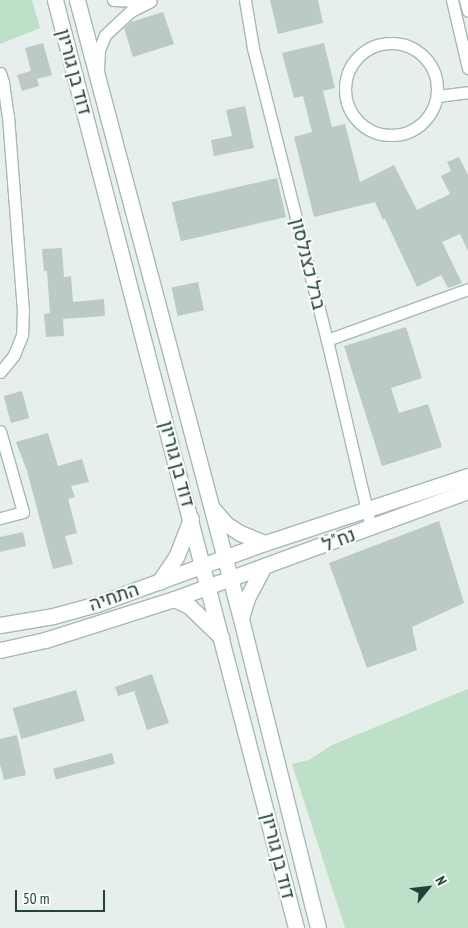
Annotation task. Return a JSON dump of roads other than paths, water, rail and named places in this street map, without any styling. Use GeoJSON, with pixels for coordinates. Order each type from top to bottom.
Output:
{"type":"FeatureCollection","features":[{"type":"Feature","properties":{"kind":"main road","name":"דוד בן גוריון"},"geometry":{"type":"LineString","coordinates":[[55,0],[209,587],[296,928]]}},
{"type":"Feature","properties":{"kind":"main road","name":"דוד בן גוריון"},"geometry":{"type":"LineString","coordinates":[[77,0],[241,619],[318,928]]}},
{"type":"Feature","properties":{"kind":"main road","name":"נח\"ל"},"geometry":{"type":"LineString","coordinates":[[224,558],[468,476]]}},
{"type":"Feature","properties":{"kind":"main road","name":"נח\"ל"},"geometry":{"type":"LineString","coordinates":[[209,587],[468,491]]}},
{"type":"Feature","properties":{"kind":"main road"},"geometry":{"type":"LineString","coordinates":[[211,507],[226,524],[240,533],[265,543]]}},
{"type":"Feature","properties":{"kind":"main road"},"geometry":{"type":"LineString","coordinates":[[159,582],[177,555],[191,518]]}},
{"type":"Feature","properties":{"kind":"main road","name":"התחיה"},"geometry":{"type":"LineString","coordinates":[[0,625],[53,616],[96,604],[224,558]]}},
{"type":"Feature","properties":{"kind":"main road"},"geometry":{"type":"LineString","coordinates":[[241,619],[247,598],[262,568]]}},
{"type":"Feature","properties":{"kind":"main road","name":"התחיה"},"geometry":{"type":"LineString","coordinates":[[0,650],[45,640],[209,587]]}},
{"type":"Feature","properties":{"kind":"main road"},"geometry":{"type":"LineString","coordinates":[[174,599],[189,606],[222,638]]}},
{"type":"Feature","properties":{"kind":"street"},"geometry":{"type":"LineString","coordinates":[[113,0],[154,0]]}},
{"type":"Feature","properties":{"kind":"street"},"geometry":{"type":"LineString","coordinates":[[97,80],[99,50],[105,35],[131,11],[154,0]]}},
{"type":"Feature","properties":{"kind":"street","name":"ברל כצנלסון"},"geometry":{"type":"LineString","coordinates":[[245,0],[253,48],[327,340],[371,527]]}},
{"type":"Feature","properties":{"kind":"street"},"geometry":{"type":"LineString","coordinates":[[452,0],[468,68]]}},
{"type":"Feature","properties":{"kind":"street"},"geometry":{"type":"LineString","coordinates":[[465,0],[468,11]]}},
{"type":"Feature","properties":{"kind":"street"},"geometry":{"type":"LineString","coordinates":[[391,42],[406,44],[421,52],[431,65],[437,80],[437,96],[428,116],[412,130],[398,135],[384,134],[370,130],[354,115],[345,94],[346,80],[351,66],[361,53],[375,45],[391,42]]}},
{"type":"Feature","properties":{"kind":"street"},"geometry":{"type":"LineString","coordinates":[[0,73],[8,116],[23,310],[22,336],[14,355],[0,372]]}},
{"type":"Feature","properties":{"kind":"street"},"geometry":{"type":"LineString","coordinates":[[437,96],[468,92]]}},
{"type":"Feature","properties":{"kind":"street"},"geometry":{"type":"LineString","coordinates":[[327,340],[468,290]]}},
{"type":"Feature","properties":{"kind":"street"},"geometry":{"type":"LineString","coordinates":[[0,431],[23,512],[0,518]]}}]}
